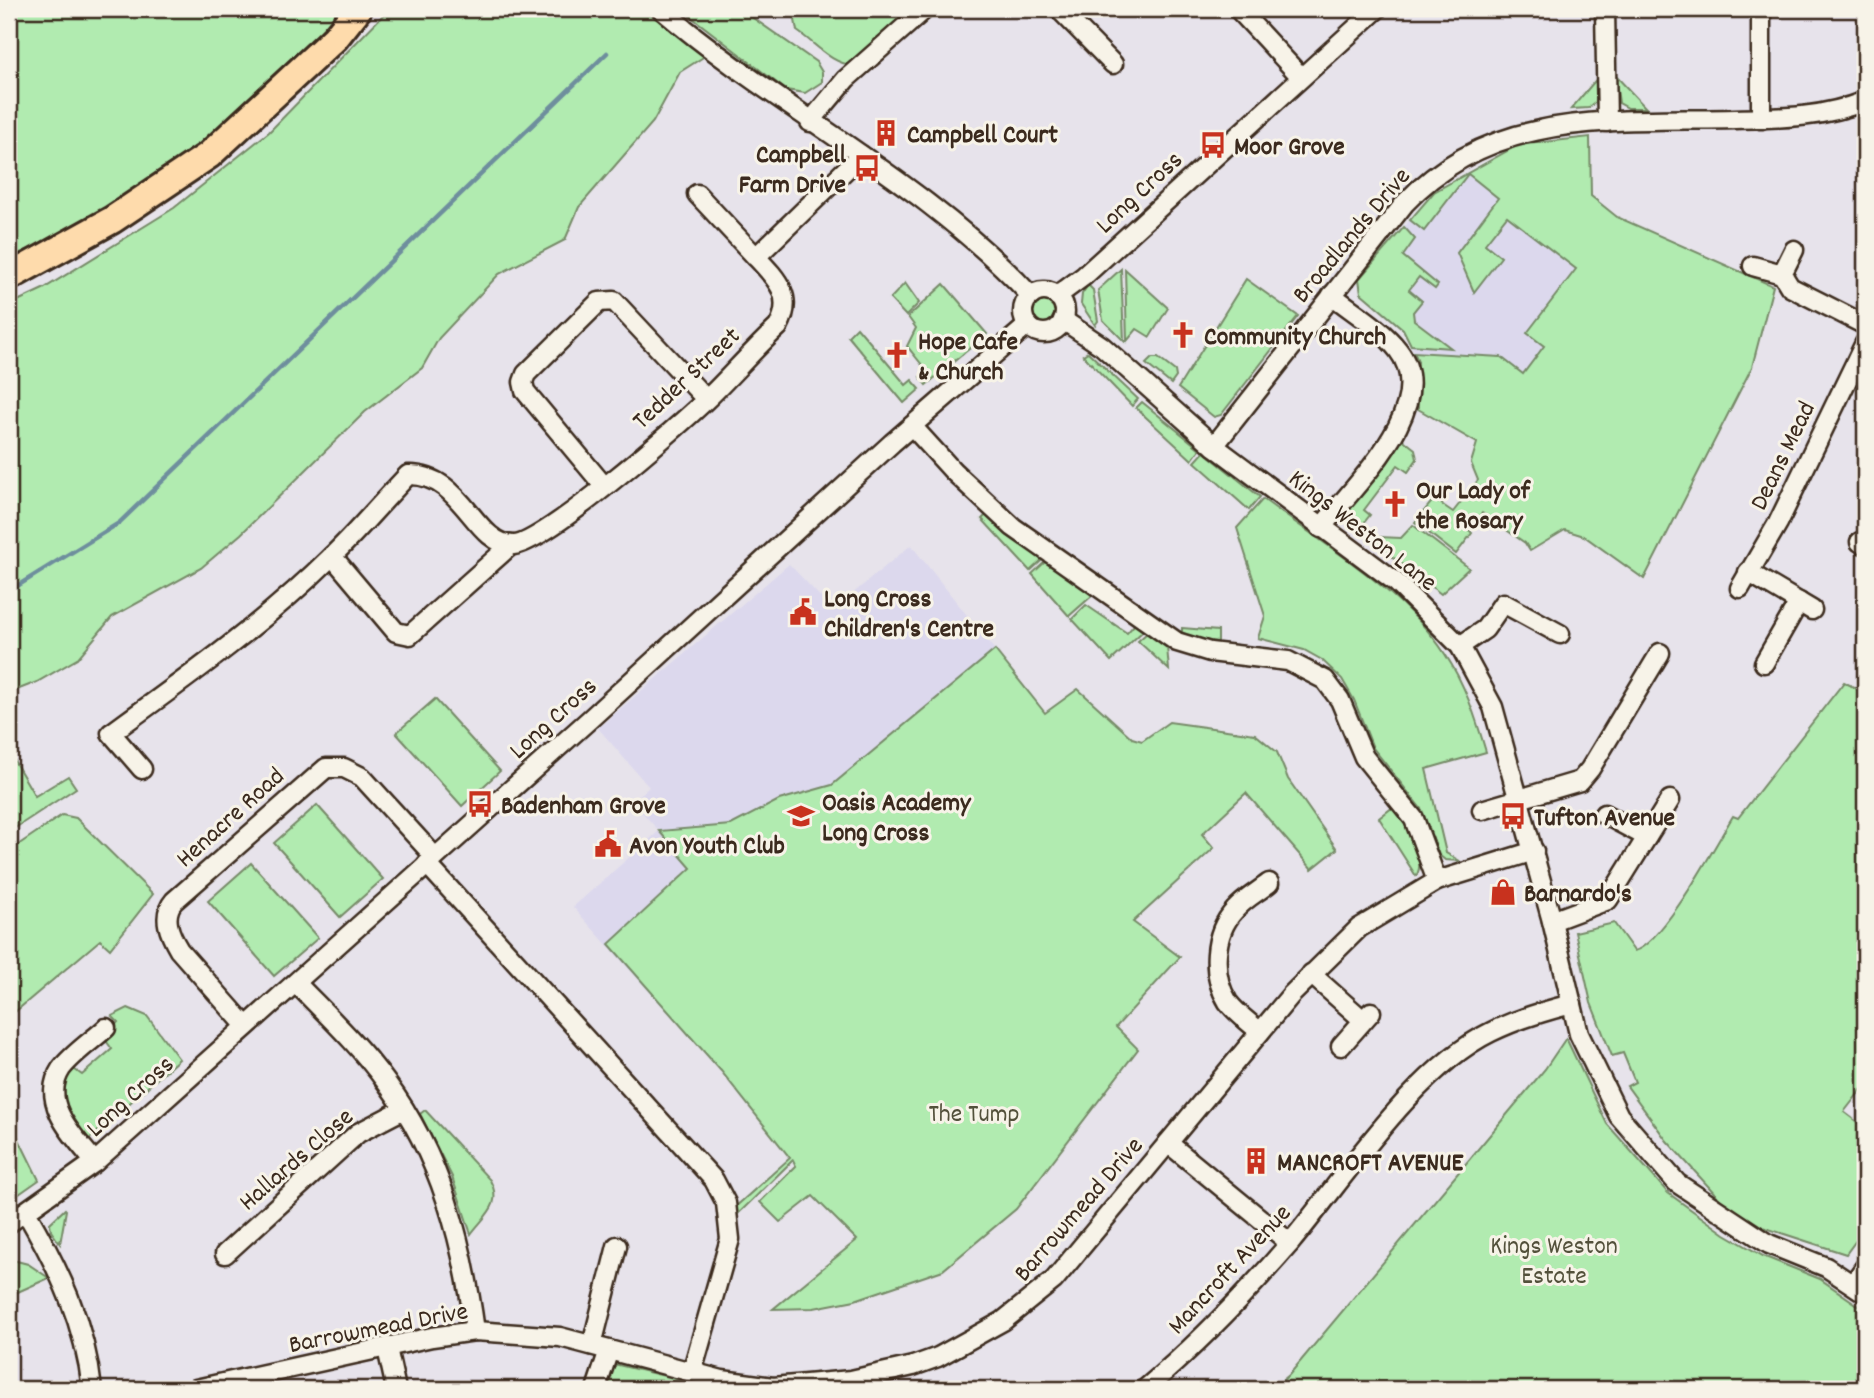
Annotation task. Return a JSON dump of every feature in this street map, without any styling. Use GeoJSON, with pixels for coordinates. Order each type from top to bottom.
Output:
{"type":"FeatureCollection","features":[{"type":"Feature","properties":{"kind":"highway"},"geometry":{"type":"LineString","coordinates":[[9,276],[112,220],[209,155],[335,38],[358,9]]}},
{"type":"Feature","properties":{"kind":"street"},"geometry":{"type":"LineString","coordinates":[[661,9],[810,122],[861,155],[997,260],[1031,296]]}},
{"type":"Feature","properties":{"kind":"street"},"geometry":{"type":"LineString","coordinates":[[810,122],[846,79],[926,9]]}},
{"type":"Feature","properties":{"kind":"street"},"geometry":{"type":"LineString","coordinates":[[1059,9],[1113,64]]}},
{"type":"Feature","properties":{"kind":"street"},"geometry":{"type":"LineString","coordinates":[[1238,9],[1301,77]]}},
{"type":"Feature","properties":{"kind":"street","name":"Long Cross"},"geometry":{"type":"LineString","coordinates":[[1057,296],[1116,247],[1377,9]]}},
{"type":"Feature","properties":{"kind":"street"},"geometry":{"type":"LineString","coordinates":[[1605,9],[1607,122]]}},
{"type":"Feature","properties":{"kind":"street"},"geometry":{"type":"LineString","coordinates":[[1760,9],[1761,119]]}},
{"type":"Feature","properties":{"kind":"street","name":"Broadlands Drive"},"geometry":{"type":"LineString","coordinates":[[1214,446],[1405,203],[1444,170],[1520,132],[1607,122],[1814,116],[1865,101]]}},
{"type":"Feature","properties":{"kind":"street"},"geometry":{"type":"LineString","coordinates":[[756,257],[861,155]]}},
{"type":"Feature","properties":{"kind":"street","name":"Tedder Street"},"geometry":{"type":"LineString","coordinates":[[332,556],[396,632],[410,635],[511,545],[527,543],[604,486],[706,400],[778,327],[784,316],[786,302],[782,288],[697,194]]}},
{"type":"Feature","properties":{"kind":"street"},"geometry":{"type":"LineString","coordinates":[[1794,250],[1782,274],[1784,281],[1797,291],[1865,325]]}},
{"type":"Feature","properties":{"kind":"street"},"geometry":{"type":"LineString","coordinates":[[1753,266],[1782,274]]}},
{"type":"Feature","properties":{"kind":"street"},"geometry":{"type":"LineString","coordinates":[[1044,291],[1057,296],[1064,307],[1063,320],[1050,332],[1038,332],[1028,325],[1024,306],[1031,296],[1044,291]]}},
{"type":"Feature","properties":{"kind":"street"},"geometry":{"type":"LineString","coordinates":[[1321,528],[1395,433],[1406,414],[1410,395],[1408,374],[1399,352],[1332,295]]}},
{"type":"Feature","properties":{"kind":"street"},"geometry":{"type":"LineString","coordinates":[[604,486],[525,391],[523,382],[526,374],[599,302],[607,299],[614,302],[706,400]]}},
{"type":"Feature","properties":{"kind":"street","name":"Kings Weston Lane"},"geometry":{"type":"LineString","coordinates":[[1063,320],[1102,346],[1214,446],[1396,582],[1460,646],[1493,708],[1534,851],[1579,1034],[1619,1116],[1677,1183],[1769,1244],[1826,1267],[1859,1289]]}},
{"type":"Feature","properties":{"kind":"street","name":"Long Cross"},"geometry":{"type":"LineString","coordinates":[[9,1223],[95,1162],[912,426],[1028,325]]}},
{"type":"Feature","properties":{"kind":"street","name":"Deans Mead"},"geometry":{"type":"LineString","coordinates":[[1764,663],[1806,606],[1744,580],[1778,523],[1865,343]]}},
{"type":"Feature","properties":{"kind":"street"},"geometry":{"type":"LineString","coordinates":[[912,426],[953,471],[1013,527],[1177,642],[1210,652],[1288,661],[1325,681],[1340,700],[1364,757],[1414,819],[1437,881]]}},
{"type":"Feature","properties":{"kind":"street"},"geometry":{"type":"LineString","coordinates":[[142,769],[111,733],[206,664],[332,556],[408,475],[420,474],[438,480],[492,537],[511,545]]}},
{"type":"Feature","properties":{"kind":"street"},"geometry":{"type":"LineString","coordinates":[[1460,646],[1485,629],[1503,603],[1560,634]]}},
{"type":"Feature","properties":{"kind":"street"},"geometry":{"type":"LineString","coordinates":[[1482,810],[1562,789],[1584,778],[1658,665]]}},
{"type":"Feature","properties":{"kind":"street","name":"Henacre Road"},"geometry":{"type":"LineString","coordinates":[[246,1026],[179,950],[169,931],[168,911],[174,901],[316,773],[326,768],[338,768],[362,777],[431,861]]}},
{"type":"Feature","properties":{"kind":"street"},"geometry":{"type":"LineString","coordinates":[[1552,921],[1608,900],[1670,800]]}},
{"type":"Feature","properties":{"kind":"street"},"geometry":{"type":"LineString","coordinates":[[1604,814],[1647,837]]}},
{"type":"Feature","properties":{"kind":"street","name":"Barrowmead Drive"},"geometry":{"type":"LineString","coordinates":[[196,1389],[247,1384],[387,1348],[475,1331],[532,1333],[600,1347],[692,1372],[772,1388],[851,1380],[913,1366],[938,1357],[1003,1321],[1054,1280],[1260,1032],[1311,974],[1359,928],[1437,881],[1534,851]]}},
{"type":"Feature","properties":{"kind":"street"},"geometry":{"type":"LineString","coordinates":[[431,861],[714,1180],[726,1203],[730,1239],[692,1372]]}},
{"type":"Feature","properties":{"kind":"street"},"geometry":{"type":"LineString","coordinates":[[1260,1032],[1229,1003],[1219,981],[1216,957],[1219,939],[1228,917],[1269,883]]}},
{"type":"Feature","properties":{"kind":"street"},"geometry":{"type":"LineString","coordinates":[[1311,974],[1367,1016],[1341,1046]]}},
{"type":"Feature","properties":{"kind":"street"},"geometry":{"type":"LineString","coordinates":[[296,983],[372,1063],[404,1109],[427,1151],[452,1212],[464,1256],[475,1331]]}},
{"type":"Feature","properties":{"kind":"street","name":"Mancroft Avenue"},"geometry":{"type":"LineString","coordinates":[[1144,1389],[1216,1323],[1290,1243],[1410,1097],[1445,1062],[1490,1032],[1539,1013],[1572,1004]]}},
{"type":"Feature","properties":{"kind":"street"},"geometry":{"type":"LineString","coordinates":[[95,1162],[62,1120],[56,1084],[61,1069],[106,1028]]}},
{"type":"Feature","properties":{"kind":"street","name":"Hallards Close"},"geometry":{"type":"LineString","coordinates":[[225,1254],[358,1133],[404,1109]]}},
{"type":"Feature","properties":{"kind":"street"},"geometry":{"type":"LineString","coordinates":[[1168,1143],[1290,1243]]}},
{"type":"Feature","properties":{"kind":"street"},"geometry":{"type":"LineString","coordinates":[[26,1212],[60,1272],[73,1303],[85,1346],[92,1389]]}},
{"type":"Feature","properties":{"kind":"street"},"geometry":{"type":"LineString","coordinates":[[596,1389],[600,1347],[618,1246]]}},
{"type":"Feature","properties":{"kind":"street"},"geometry":{"type":"LineString","coordinates":[[1859,1289],[1865,1267]]}},
{"type":"Feature","properties":{"kind":"street"},"geometry":{"type":"LineString","coordinates":[[387,1348],[396,1389]]}},
{"type":"Feature","properties":{"kind":"shaded area"},"geometry":{"type":"Polygon","coordinates":[[[1590,137],[1591,196],[1617,217],[1773,286],[1752,367],[1644,579],[1584,536],[1565,530],[1556,489],[1418,409],[1418,360],[1403,329],[1361,293],[1359,279],[1434,192],[1518,145],[1590,137]]]}},
{"type":"Feature","properties":{"kind":"shaded area","name":"Oasis Academy Long Cross"},"geometry":{"type":"Polygon","coordinates":[[[911,545],[1045,713],[721,1071],[573,907],[659,831],[633,802],[649,787],[598,728],[789,564],[833,610],[911,545]]]}},
{"type":"Feature","properties":{"kind":"green space"},"geometry":{"type":"Polygon","coordinates":[[[9,9],[340,9],[312,41],[251,101],[184,156],[149,182],[77,227],[9,258],[9,9]]]}},
{"type":"Feature","properties":{"kind":"green space"},"geometry":{"type":"Polygon","coordinates":[[[389,9],[649,9],[705,56],[680,72],[653,122],[579,207],[565,240],[499,274],[439,338],[422,368],[365,412],[241,534],[201,568],[112,617],[77,659],[37,682],[9,693],[9,305],[43,289],[174,208],[269,132],[389,9]]]}},
{"type":"Feature","properties":{"kind":"green space"},"geometry":{"type":"Polygon","coordinates":[[[681,9],[740,9],[816,62],[822,72],[822,82],[805,93],[786,90],[681,9]]]}},
{"type":"Feature","properties":{"kind":"green space"},"geometry":{"type":"Polygon","coordinates":[[[793,9],[916,9],[855,65],[831,58],[797,31],[793,9]]]}},
{"type":"Feature","properties":{"kind":"green space"},"geometry":{"type":"Polygon","coordinates":[[[1615,75],[1646,108],[1628,108],[1619,103],[1615,75]]]}},
{"type":"Feature","properties":{"kind":"green space"},"geometry":{"type":"Polygon","coordinates":[[[1599,76],[1596,102],[1588,108],[1571,109],[1599,76]]]}},
{"type":"Feature","properties":{"kind":"green space"},"geometry":{"type":"Polygon","coordinates":[[[1590,137],[1591,196],[1617,217],[1773,286],[1752,367],[1644,579],[1584,536],[1565,530],[1530,551],[1525,543],[1482,513],[1469,530],[1472,533],[1456,554],[1415,522],[1434,499],[1453,512],[1478,480],[1471,463],[1477,443],[1418,409],[1418,361],[1414,352],[1501,357],[1523,374],[1544,346],[1527,333],[1576,269],[1507,216],[1485,244],[1501,257],[1474,292],[1457,253],[1498,198],[1468,174],[1424,231],[1410,220],[1434,192],[1518,145],[1590,137]]]}},
{"type":"Feature","properties":{"kind":"green space"},"geometry":{"type":"Polygon","coordinates":[[[1404,227],[1415,239],[1403,256],[1438,285],[1435,289],[1419,277],[1409,290],[1422,301],[1413,312],[1414,320],[1451,348],[1411,345],[1403,329],[1361,293],[1359,279],[1404,227]]]}},
{"type":"Feature","properties":{"kind":"green space"},"geometry":{"type":"Polygon","coordinates":[[[1121,269],[1124,341],[1103,320],[1098,290],[1121,269]]]}},
{"type":"Feature","properties":{"kind":"green space"},"geometry":{"type":"Polygon","coordinates":[[[1125,269],[1168,308],[1150,337],[1137,329],[1127,341],[1125,269]]]}},
{"type":"Feature","properties":{"kind":"green space"},"geometry":{"type":"Polygon","coordinates":[[[1246,279],[1298,316],[1221,415],[1214,417],[1178,388],[1246,279]]]}},
{"type":"Feature","properties":{"kind":"green space"},"geometry":{"type":"Polygon","coordinates":[[[905,283],[919,303],[906,316],[890,299],[905,283]]]}},
{"type":"Feature","properties":{"kind":"green space"},"geometry":{"type":"Polygon","coordinates":[[[944,284],[987,334],[926,385],[920,377],[927,371],[907,346],[916,328],[908,317],[944,284]]]}},
{"type":"Feature","properties":{"kind":"green space"},"geometry":{"type":"Polygon","coordinates":[[[1088,285],[1093,290],[1098,321],[1095,325],[1081,304],[1082,294],[1088,285]]]}},
{"type":"Feature","properties":{"kind":"green space"},"geometry":{"type":"Polygon","coordinates":[[[1044,299],[1053,303],[1057,312],[1053,321],[1044,325],[1035,321],[1031,312],[1035,303],[1044,299]]]}},
{"type":"Feature","properties":{"kind":"green space"},"geometry":{"type":"Polygon","coordinates":[[[857,327],[906,385],[912,380],[920,389],[904,403],[848,336],[857,327]]]}},
{"type":"Feature","properties":{"kind":"green space"},"geometry":{"type":"Polygon","coordinates":[[[1088,352],[1138,399],[1132,406],[1083,355],[1088,352]]]}},
{"type":"Feature","properties":{"kind":"green space"},"geometry":{"type":"Polygon","coordinates":[[[1152,358],[1158,358],[1175,371],[1176,377],[1171,384],[1146,364],[1152,358]]]}},
{"type":"Feature","properties":{"kind":"green space"},"geometry":{"type":"Polygon","coordinates":[[[1142,402],[1200,449],[1192,460],[1136,408],[1142,402]]]}},
{"type":"Feature","properties":{"kind":"green space"},"geometry":{"type":"Polygon","coordinates":[[[1401,438],[1415,449],[1417,459],[1408,472],[1398,465],[1364,510],[1370,515],[1363,524],[1363,533],[1345,519],[1345,509],[1401,438]]]}},
{"type":"Feature","properties":{"kind":"green space"},"geometry":{"type":"Polygon","coordinates":[[[1204,452],[1260,497],[1249,510],[1195,462],[1204,452]]]}},
{"type":"Feature","properties":{"kind":"green space"},"geometry":{"type":"Polygon","coordinates":[[[1263,499],[1385,589],[1428,631],[1452,665],[1469,702],[1486,752],[1426,769],[1446,853],[1460,861],[1445,860],[1439,855],[1422,810],[1373,748],[1354,700],[1342,679],[1322,660],[1304,650],[1258,638],[1265,616],[1237,528],[1263,499]]]}},
{"type":"Feature","properties":{"kind":"green space"},"geometry":{"type":"Polygon","coordinates":[[[986,515],[1042,560],[1030,571],[982,519],[986,515]]]}},
{"type":"Feature","properties":{"kind":"green space"},"geometry":{"type":"Polygon","coordinates":[[[1413,525],[1469,568],[1441,594],[1373,542],[1379,537],[1401,538],[1413,525]]]}},
{"type":"Feature","properties":{"kind":"green space"},"geometry":{"type":"Polygon","coordinates":[[[1045,562],[1094,594],[1069,616],[1032,574],[1045,562]]]}},
{"type":"Feature","properties":{"kind":"green space"},"geometry":{"type":"Polygon","coordinates":[[[1086,605],[1127,633],[1135,624],[1143,631],[1111,661],[1072,619],[1086,605]]]}},
{"type":"Feature","properties":{"kind":"green space"},"geometry":{"type":"Polygon","coordinates":[[[1182,628],[1218,631],[1218,642],[1194,639],[1182,632],[1182,628]]]}},
{"type":"Feature","properties":{"kind":"green space"},"geometry":{"type":"Polygon","coordinates":[[[1147,633],[1167,647],[1169,670],[1138,641],[1147,633]]]}},
{"type":"Feature","properties":{"kind":"green space","name":"The Tump"},"geometry":{"type":"Polygon","coordinates":[[[995,650],[1045,713],[1078,689],[1132,738],[1142,741],[1169,722],[1255,734],[1277,752],[1288,779],[1337,849],[1312,869],[1246,793],[1202,834],[1214,848],[1133,922],[1180,957],[1116,1027],[1138,1049],[1016,1209],[943,1270],[855,1300],[814,1308],[773,1309],[857,1240],[813,1196],[780,1222],[760,1202],[796,1166],[793,1160],[737,1215],[733,1209],[790,1158],[721,1071],[609,944],[691,868],[659,831],[731,825],[779,800],[832,785],[995,650]]]}},
{"type":"Feature","properties":{"kind":"green space"},"geometry":{"type":"Polygon","coordinates":[[[1844,682],[1865,693],[1865,1085],[1844,1112],[1865,1128],[1865,1228],[1846,1254],[1738,1219],[1667,1141],[1627,1086],[1635,1082],[1623,1053],[1612,1056],[1591,1003],[1575,932],[1614,923],[1634,951],[1646,945],[1688,892],[1733,816],[1738,818],[1844,682]]]}},
{"type":"Feature","properties":{"kind":"green space"},"geometry":{"type":"Polygon","coordinates":[[[435,699],[500,771],[462,806],[396,733],[435,699]]]}},
{"type":"Feature","properties":{"kind":"green space"},"geometry":{"type":"Polygon","coordinates":[[[9,752],[35,796],[68,776],[76,788],[9,832],[9,752]]]}},
{"type":"Feature","properties":{"kind":"green space"},"geometry":{"type":"Polygon","coordinates":[[[317,805],[383,879],[340,917],[274,843],[317,805]]]}},
{"type":"Feature","properties":{"kind":"green space"},"geometry":{"type":"Polygon","coordinates":[[[1393,807],[1417,851],[1419,869],[1416,876],[1379,818],[1393,807]]]}},
{"type":"Feature","properties":{"kind":"green space"},"geometry":{"type":"Polygon","coordinates":[[[62,815],[76,818],[153,894],[110,949],[100,940],[9,1017],[9,851],[62,815]]]}},
{"type":"Feature","properties":{"kind":"green space"},"geometry":{"type":"Polygon","coordinates":[[[251,863],[318,938],[274,976],[208,901],[251,863]]]}},
{"type":"Feature","properties":{"kind":"green space"},"geometry":{"type":"Polygon","coordinates":[[[128,1008],[147,1016],[179,1059],[86,1142],[65,1106],[66,1079],[71,1067],[82,1075],[112,1049],[104,1038],[118,1022],[112,1016],[128,1008]]]}},
{"type":"Feature","properties":{"kind":"green space","name":"Kings Weston Estate"},"geometry":{"type":"Polygon","coordinates":[[[1566,1038],[1607,1124],[1668,1193],[1725,1234],[1763,1256],[1820,1279],[1865,1310],[1865,1389],[1272,1389],[1289,1375],[1545,1069],[1566,1038]]]}},
{"type":"Feature","properties":{"kind":"green space"},"geometry":{"type":"Polygon","coordinates":[[[425,1110],[490,1180],[494,1188],[495,1196],[491,1208],[471,1234],[452,1177],[420,1114],[425,1110]]]}},
{"type":"Feature","properties":{"kind":"green space"},"geometry":{"type":"Polygon","coordinates":[[[9,1119],[39,1180],[9,1201],[9,1119]]]}},
{"type":"Feature","properties":{"kind":"green space"},"geometry":{"type":"Polygon","coordinates":[[[65,1209],[60,1244],[51,1231],[50,1223],[65,1209]]]}},
{"type":"Feature","properties":{"kind":"green space"},"geometry":{"type":"Polygon","coordinates":[[[9,1259],[28,1264],[49,1278],[11,1295],[13,1282],[9,1259]]]}},
{"type":"Feature","properties":{"kind":"green space"},"geometry":{"type":"Polygon","coordinates":[[[614,1364],[720,1389],[601,1389],[607,1367],[614,1364]]]}},
{"type":"Feature","properties":{"kind":"waterway"},"geometry":{"type":"LineString","coordinates":[[9,591],[119,523],[607,53]]}},
{"type":"Feature","properties":{"kind":"place","name":"Campbell Court"},"geometry":{"type":"Point","coordinates":[886,133]}},
{"type":"Feature","properties":{"kind":"place","name":"Moor Grove"},"geometry":{"type":"Point","coordinates":[1213,145]}},
{"type":"Feature","properties":{"kind":"place","name":"Campbell Farm Drive"},"geometry":{"type":"Point","coordinates":[867,168]}},
{"type":"Feature","properties":{"kind":"place","name":"Community Church"},"geometry":{"type":"Point","coordinates":[1183,335]}},
{"type":"Feature","properties":{"kind":"place","name":"Hope Cafe & Church"},"geometry":{"type":"Point","coordinates":[897,355]}},
{"type":"Feature","properties":{"kind":"place","name":"Our Lady of the Rosary"},"geometry":{"type":"Point","coordinates":[1395,504]}},
{"type":"Feature","properties":{"kind":"place","name":"Long Cross Children's Centre"},"geometry":{"type":"Point","coordinates":[803,612]}},
{"type":"Feature","properties":{"kind":"place","name":"Badenham Grove"},"geometry":{"type":"Point","coordinates":[480,804]}},
{"type":"Feature","properties":{"kind":"place","name":"Oasis Academy Long Cross"},"geometry":{"type":"Point","coordinates":[801,816]}},
{"type":"Feature","properties":{"kind":"place","name":"Tufton Avenue"},"geometry":{"type":"Point","coordinates":[1513,816]}},
{"type":"Feature","properties":{"kind":"place","name":"Avon Youth Club"},"geometry":{"type":"Point","coordinates":[608,844]}},
{"type":"Feature","properties":{"kind":"place","name":"Barnardo's"},"geometry":{"type":"Point","coordinates":[1503,892]}},
{"type":"Feature","properties":{"kind":"place","name":"MANCROFT AVENUE"},"geometry":{"type":"Point","coordinates":[1256,1161]}}]}
